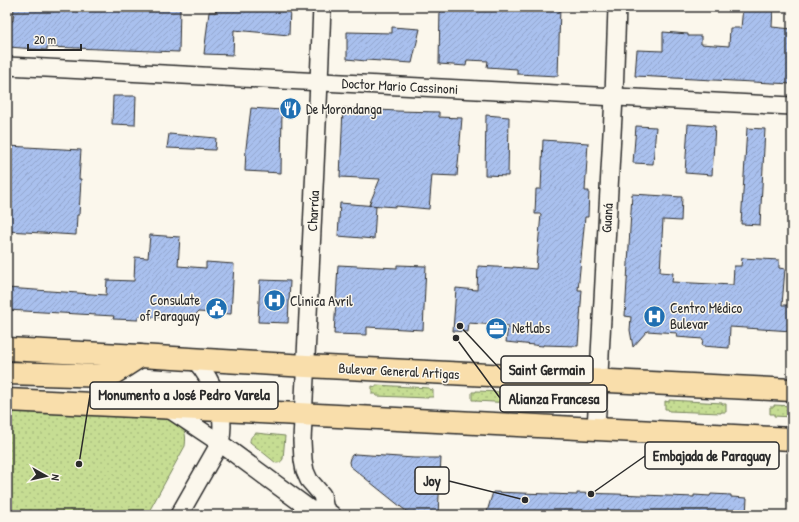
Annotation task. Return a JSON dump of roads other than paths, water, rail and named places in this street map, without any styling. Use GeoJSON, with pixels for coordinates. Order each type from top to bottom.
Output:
{"type":"FeatureCollection","features":[{"type":"Feature","properties":{"kind":"main road","name":"Bulevar General Artigas"},"geometry":{"type":"LineString","coordinates":[[7,350],[792,390]]}},
{"type":"Feature","properties":{"kind":"main road"},"geometry":{"type":"LineString","coordinates":[[7,373],[109,376],[140,356]]}},
{"type":"Feature","properties":{"kind":"main road"},"geometry":{"type":"LineString","coordinates":[[7,400],[792,439]]}},
{"type":"Feature","properties":{"kind":"street","name":"Charrúa"},"geometry":{"type":"LineString","coordinates":[[320,512],[322,495],[309,480],[305,471],[302,441],[322,7]]}},
{"type":"Feature","properties":{"kind":"street","name":"Guaná"},"geometry":{"type":"LineString","coordinates":[[596,429],[614,97],[617,7]]}},
{"type":"Feature","properties":{"kind":"street","name":"Doctor Mario Cassinoni"},"geometry":{"type":"LineString","coordinates":[[7,66],[792,106]]}},
{"type":"Feature","properties":{"kind":"street"},"geometry":{"type":"LineString","coordinates":[[179,515],[220,443],[222,434],[220,410],[216,396],[203,369],[195,360]]}},
{"type":"Feature","properties":{"kind":"street"},"geometry":{"type":"LineString","coordinates":[[166,407],[320,512]]}},
{"type":"Feature","properties":{"kind":"place","name":"De Morondanga"},"geometry":{"type":"Point","coordinates":[291,109]}},
{"type":"Feature","properties":{"kind":"place","name":"Clinica Avril"},"geometry":{"type":"Point","coordinates":[274,301]}},
{"type":"Feature","properties":{"kind":"place","name":"Consulate of Paraguay"},"geometry":{"type":"Point","coordinates":[216,308]}},
{"type":"Feature","properties":{"kind":"place","name":"Centro Médico Bulevar"},"geometry":{"type":"Point","coordinates":[654,316]}},
{"type":"Feature","properties":{"kind":"place","name":"Saint Germain"},"geometry":{"type":"Point","coordinates":[460,326]}},
{"type":"Feature","properties":{"kind":"place","name":"Netlabs"},"geometry":{"type":"Point","coordinates":[497,328]}},
{"type":"Feature","properties":{"kind":"place","name":"Alianza Francesa"},"geometry":{"type":"Point","coordinates":[456,338]}},
{"type":"Feature","properties":{"kind":"place","name":"Monumento a José Pedro Varela"},"geometry":{"type":"Point","coordinates":[79,464]}},
{"type":"Feature","properties":{"kind":"place","name":"Embajada de Paraguay"},"geometry":{"type":"Point","coordinates":[591,494]}},
{"type":"Feature","properties":{"kind":"place","name":"Joy"},"geometry":{"type":"Point","coordinates":[525,500]}}]}
